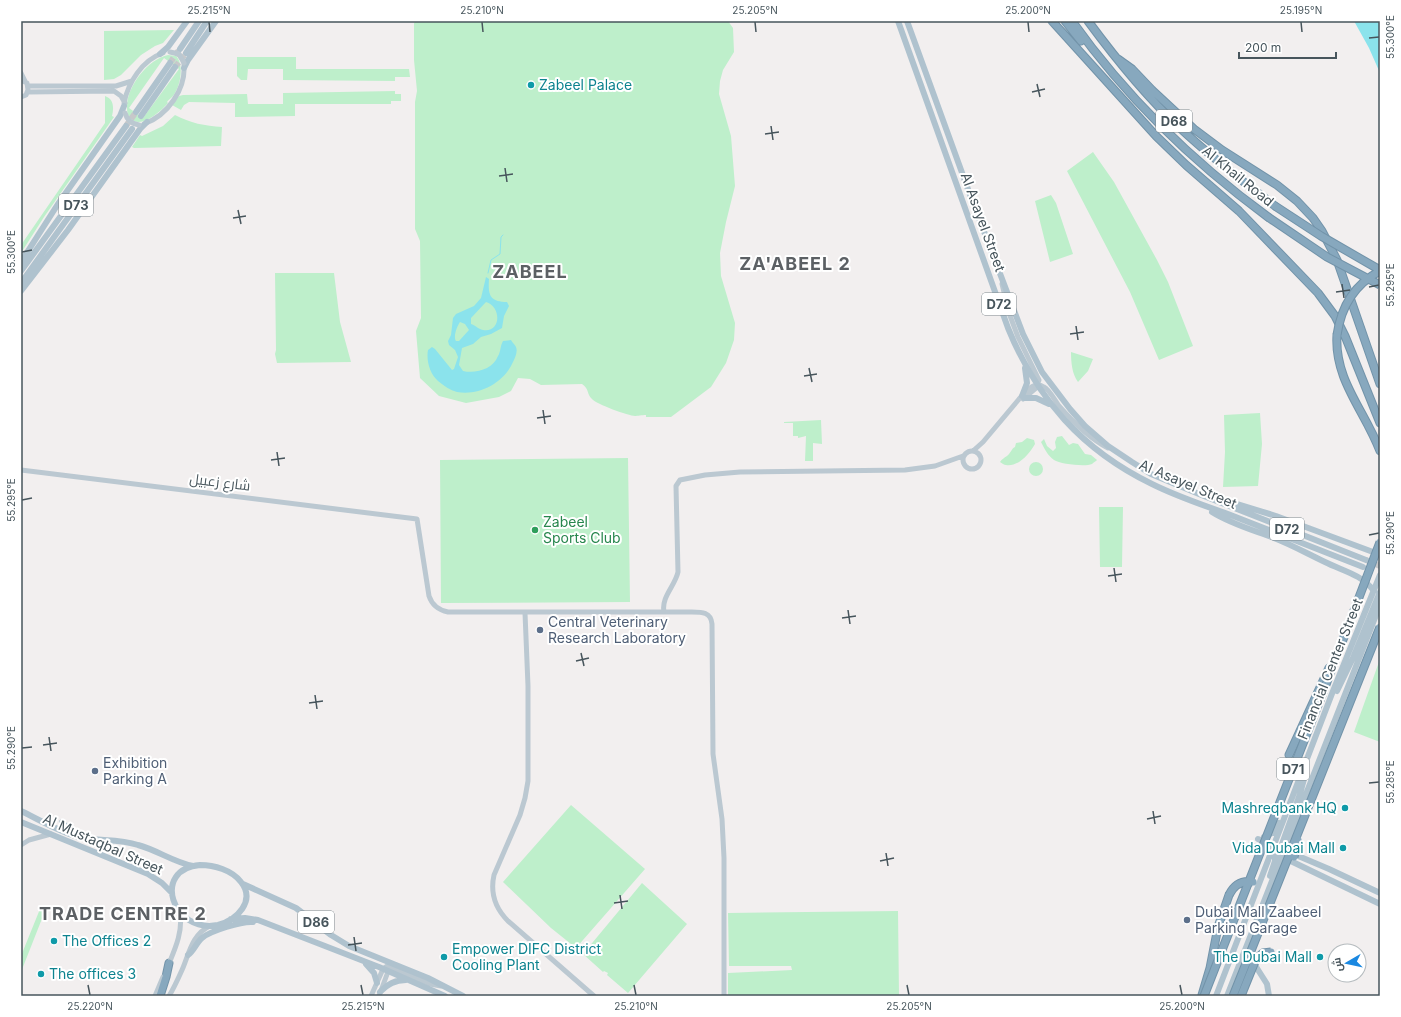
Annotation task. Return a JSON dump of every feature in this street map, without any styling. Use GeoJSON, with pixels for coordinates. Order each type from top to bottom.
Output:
{"type":"FeatureCollection","features":[{"type":"Feature","properties":{"kind":"highway"},"geometry":{"type":"LineString","coordinates":[[1052,21],[1167,147],[1195,174],[1235,207],[1318,293],[1335,316],[1345,336],[1380,423]]}},
{"type":"Feature","properties":{"kind":"highway"},"geometry":{"type":"LineString","coordinates":[[1058,21],[1076,43],[1085,57]]}},
{"type":"Feature","properties":{"kind":"highway"},"geometry":{"type":"LineString","coordinates":[[1064,21],[1103,63]]}},
{"type":"Feature","properties":{"kind":"highway","name":"Al Khail Road"},"geometry":{"type":"LineString","coordinates":[[1072,21],[1103,63],[1142,106],[1185,149],[1223,182],[1268,217],[1327,257],[1380,285]]}},
{"type":"Feature","properties":{"kind":"highway","name":"Al Khail Road"},"geometry":{"type":"LineString","coordinates":[[1088,21],[1147,94],[1180,128],[1225,168],[1275,206],[1321,236],[1380,270]]}},
{"type":"Feature","properties":{"kind":"highway"},"geometry":{"type":"LineString","coordinates":[[1118,59],[1132,69],[1194,129],[1222,150],[1277,185],[1297,201],[1312,218],[1326,238],[1339,264],[1380,384]]}},
{"type":"Feature","properties":{"kind":"highway"},"geometry":{"type":"LineString","coordinates":[[1380,270],[1365,281],[1350,298],[1340,318],[1337,335],[1337,353],[1342,374],[1380,451]]}},
{"type":"Feature","properties":{"kind":"highway","name":"D71"},"geometry":{"type":"LineString","coordinates":[[1203,996],[1337,656],[1380,542]]}},
{"type":"Feature","properties":{"kind":"highway","name":"D71"},"geometry":{"type":"LineString","coordinates":[[1234,996],[1295,830],[1380,627]]}},
{"type":"Feature","properties":{"kind":"highway"},"geometry":{"type":"LineString","coordinates":[[1289,755],[1327,673],[1337,656]]}},
{"type":"Feature","properties":{"kind":"highway"},"geometry":{"type":"LineString","coordinates":[[1294,857],[1298,839],[1295,830]]}},
{"type":"Feature","properties":{"kind":"highway"},"geometry":{"type":"LineString","coordinates":[[1203,996],[1218,927],[1230,893],[1235,886],[1240,883],[1248,881],[1253,882]]}},
{"type":"Feature","properties":{"kind":"highway"},"geometry":{"type":"LineString","coordinates":[[1241,996],[1256,959],[1263,953],[1271,952]]}},
{"type":"Feature","properties":{"kind":"highway"},"geometry":{"type":"LineString","coordinates":[[160,996],[169,963]]}},
{"type":"Feature","properties":{"kind":"main road"},"geometry":{"type":"LineString","coordinates":[[160,54],[170,44],[187,21]]}},
{"type":"Feature","properties":{"kind":"main road"},"geometry":{"type":"LineString","coordinates":[[180,49],[199,21]]}},
{"type":"Feature","properties":{"kind":"main road"},"geometry":{"type":"LineString","coordinates":[[186,53],[207,21]]}},
{"type":"Feature","properties":{"kind":"main road"},"geometry":{"type":"LineString","coordinates":[[184,66],[216,21]]}},
{"type":"Feature","properties":{"kind":"main road","name":"Al Asayel Street"},"geometry":{"type":"LineString","coordinates":[[898,21],[1006,323],[1024,362],[1052,407],[1085,441],[1122,468],[1152,484],[1363,567]]}},
{"type":"Feature","properties":{"kind":"main road","name":"Al Asayel Street"},"geometry":{"type":"LineString","coordinates":[[907,21],[1027,344],[1048,380],[1078,419],[1116,452],[1151,474],[1208,498]]}},
{"type":"Feature","properties":{"kind":"main road"},"geometry":{"type":"LineString","coordinates":[[139,114],[173,65]]}},
{"type":"Feature","properties":{"kind":"main road"},"geometry":{"type":"LineString","coordinates":[[21,262],[58,204],[120,116],[124,104]]}},
{"type":"Feature","properties":{"kind":"main road"},"geometry":{"type":"LineString","coordinates":[[21,291],[68,230],[140,129],[147,122]]}},
{"type":"Feature","properties":{"kind":"main road","name":"D73"},"geometry":{"type":"LineString","coordinates":[[21,271],[129,128],[21,283]]}},
{"type":"Feature","properties":{"kind":"main road"},"geometry":{"type":"LineString","coordinates":[[1024,362],[1027,383],[1023,397],[1036,398],[1052,407]]}},
{"type":"Feature","properties":{"kind":"main road"},"geometry":{"type":"LineString","coordinates":[[1208,498],[1223,500],[1261,511],[1373,552],[1380,553]]}},
{"type":"Feature","properties":{"kind":"main road","name":"D72"},"geometry":{"type":"LineString","coordinates":[[1208,498],[1366,560]]}},
{"type":"Feature","properties":{"kind":"main road"},"geometry":{"type":"LineString","coordinates":[[1205,506],[1218,515],[1236,524],[1282,542],[1359,576],[1377,591]]}},
{"type":"Feature","properties":{"kind":"main road","name":"Financial Center Street"},"geometry":{"type":"LineString","coordinates":[[1216,996],[1274,850],[1323,720],[1377,591],[1380,575]]}},
{"type":"Feature","properties":{"kind":"main road","name":"Financial Center Street"},"geometry":{"type":"LineString","coordinates":[[1227,996],[1273,880],[1283,849],[1295,830],[1380,606]]}},
{"type":"Feature","properties":{"kind":"main road"},"geometry":{"type":"LineString","coordinates":[[1283,849],[1302,787],[1305,767]]}},
{"type":"Feature","properties":{"kind":"main road"},"geometry":{"type":"LineString","coordinates":[[1274,850],[1258,839],[1275,830],[1283,812],[1290,806]]}},
{"type":"Feature","properties":{"kind":"main road"},"geometry":{"type":"LineString","coordinates":[[21,812],[22,822]]}},
{"type":"Feature","properties":{"kind":"main road","name":"Al Mustaqbal Street"},"geometry":{"type":"LineString","coordinates":[[21,812],[68,833],[82,837],[117,840],[137,844],[179,862],[193,866]]}},
{"type":"Feature","properties":{"kind":"main road","name":"Al Mustaqbal Street"},"geometry":{"type":"LineString","coordinates":[[22,822],[148,874],[162,882],[172,893]]}},
{"type":"Feature","properties":{"kind":"main road"},"geometry":{"type":"LineString","coordinates":[[62,822],[67,828],[78,832],[82,837]]}},
{"type":"Feature","properties":{"kind":"main road"},"geometry":{"type":"LineString","coordinates":[[1295,830],[1292,847],[1302,857]]}},
{"type":"Feature","properties":{"kind":"main road"},"geometry":{"type":"LineString","coordinates":[[1262,877],[1262,863],[1255,846],[1274,850],[1283,849],[1380,893],[1377,902],[1300,866],[1285,866],[1273,880]]}},
{"type":"Feature","properties":{"kind":"main road"},"geometry":{"type":"LineString","coordinates":[[1283,849],[1300,866]]}},
{"type":"Feature","properties":{"kind":"main road"},"geometry":{"type":"LineString","coordinates":[[1251,934],[1252,924],[1275,861],[1274,850]]}},
{"type":"Feature","properties":{"kind":"main road"},"geometry":{"type":"LineString","coordinates":[[1269,860],[1274,859],[1275,861]]}},
{"type":"Feature","properties":{"kind":"main road"},"geometry":{"type":"LineString","coordinates":[[207,865],[222,869],[236,877],[243,884],[246,893],[245,903],[239,914],[224,923],[211,925],[196,923],[180,913],[174,904],[172,893],[173,885],[177,876],[184,869],[193,866],[207,865]]}},
{"type":"Feature","properties":{"kind":"main road","name":"D86"},"geometry":{"type":"LineString","coordinates":[[243,884],[296,908],[331,935],[349,946],[364,953],[410,981],[446,996]]}},
{"type":"Feature","properties":{"kind":"main road","name":"D86"},"geometry":{"type":"LineString","coordinates":[[231,919],[249,918],[361,961],[428,978],[463,996]]}},
{"type":"Feature","properties":{"kind":"main road"},"geometry":{"type":"LineString","coordinates":[[188,955],[206,935],[239,923],[250,922],[275,927]]}},
{"type":"Feature","properties":{"kind":"main road"},"geometry":{"type":"LineString","coordinates":[[1248,942],[1250,956],[1256,969],[1267,984],[1269,996]]}},
{"type":"Feature","properties":{"kind":"main road"},"geometry":{"type":"LineString","coordinates":[[361,961],[372,971],[376,983]]}},
{"type":"Feature","properties":{"kind":"main road"},"geometry":{"type":"LineString","coordinates":[[379,994],[392,982],[399,980],[410,981]]}},
{"type":"Feature","properties":{"kind":"street"},"geometry":{"type":"LineString","coordinates":[[24,95],[114,91],[121,96],[125,113],[129,121],[134,124],[147,122],[161,114],[174,99],[181,86],[184,66],[179,54],[170,52],[160,54],[146,64],[132,81],[124,104]]}},
{"type":"Feature","properties":{"kind":"street"},"geometry":{"type":"LineString","coordinates":[[21,73],[28,84]]}},
{"type":"Feature","properties":{"kind":"street"},"geometry":{"type":"LineString","coordinates":[[21,80],[28,84],[116,86],[132,81]]}},
{"type":"Feature","properties":{"kind":"street"},"geometry":{"type":"LineString","coordinates":[[21,104],[28,84]]}},
{"type":"Feature","properties":{"kind":"street"},"geometry":{"type":"LineString","coordinates":[[1002,279],[1003,292],[1011,317],[1023,348],[1039,377],[1040,380],[1038,385]]}},
{"type":"Feature","properties":{"kind":"street"},"geometry":{"type":"LineString","coordinates":[[664,612],[665,599],[676,580],[678,572],[676,486],[680,480],[705,475],[740,472],[905,470],[929,467],[963,456],[966,452],[973,451],[983,442],[1017,402],[1033,386],[1038,385],[1045,388],[1062,409],[1087,434],[1104,446],[1116,452]]}},
{"type":"Feature","properties":{"kind":"street"},"geometry":{"type":"LineString","coordinates":[[947,462],[963,464],[970,469],[976,468],[981,462],[979,455],[983,442]]}},
{"type":"Feature","properties":{"kind":"street"},"geometry":{"type":"LineString","coordinates":[[973,451],[979,455]]}},
{"type":"Feature","properties":{"kind":"street"},"geometry":{"type":"LineString","coordinates":[[963,456],[963,464]]}},
{"type":"Feature","properties":{"kind":"street","name":"شارع زعبيل"},"geometry":{"type":"LineString","coordinates":[[21,470],[417,519],[429,596],[437,608],[448,612],[525,613]]}},
{"type":"Feature","properties":{"kind":"street"},"geometry":{"type":"LineString","coordinates":[[594,996],[508,921],[498,909],[494,896],[494,875],[520,815],[528,781],[528,691],[525,613],[701,612],[707,614],[712,621],[713,754],[722,819],[724,858],[724,996]]}},
{"type":"Feature","properties":{"kind":"street"},"geometry":{"type":"LineString","coordinates":[[21,845],[29,840],[52,835]]}},
{"type":"Feature","properties":{"kind":"street"},"geometry":{"type":"LineString","coordinates":[[155,996],[180,934],[180,913]]}},
{"type":"Feature","properties":{"kind":"street"},"geometry":{"type":"LineString","coordinates":[[169,996],[179,978],[198,934],[211,925]]}},
{"type":"Feature","properties":{"kind":"street"},"geometry":{"type":"LineString","coordinates":[[371,996],[376,983],[387,967]]}},
{"type":"Feature","properties":{"kind":"street"},"geometry":{"type":"LineString","coordinates":[[379,994],[387,967]]}},
{"type":"Feature","properties":{"kind":"green space"},"geometry":{"type":"Polygon","coordinates":[[[416,21],[728,21],[733,28],[734,52],[723,70],[719,94],[731,136],[735,186],[720,253],[721,276],[735,323],[734,340],[726,363],[711,387],[671,417],[646,417],[646,415],[635,416],[626,414],[600,404],[592,399],[582,384],[541,385],[530,379],[518,378],[511,391],[499,397],[466,403],[439,396],[420,378],[416,331],[421,318],[420,241],[415,229],[415,102],[417,91],[414,60],[414,23],[416,21]]]}},
{"type":"Feature","properties":{"kind":"green space"},"geometry":{"type":"Polygon","coordinates":[[[174,30],[163,43],[141,55],[121,75],[114,79],[104,80],[104,31],[174,30]]]}},
{"type":"Feature","properties":{"kind":"green space"},"geometry":{"type":"Polygon","coordinates":[[[168,55],[176,56],[179,60],[181,71],[179,84],[174,94],[167,101],[168,103],[161,110],[151,118],[140,122],[135,122],[128,116],[127,111],[130,91],[134,83],[146,68],[160,58],[168,55]],[[164,58],[129,108],[143,118],[179,69],[164,58]]]}},
{"type":"Feature","properties":{"kind":"green space"},"geometry":{"type":"Polygon","coordinates":[[[237,57],[296,57],[296,69],[409,69],[410,77],[395,77],[395,81],[283,80],[283,69],[248,69],[247,80],[241,80],[237,76],[237,57]]]}},
{"type":"Feature","properties":{"kind":"green space"},"geometry":{"type":"Polygon","coordinates":[[[395,91],[395,94],[401,94],[401,101],[391,101],[391,104],[295,104],[295,116],[235,117],[235,103],[189,102],[184,105],[181,110],[172,105],[179,96],[183,95],[247,94],[248,104],[283,104],[283,93],[395,91]]]}},
{"type":"Feature","properties":{"kind":"green space"},"geometry":{"type":"Polygon","coordinates":[[[105,96],[112,102],[112,116],[114,117],[44,217],[21,253],[21,245],[105,123],[105,96]]]}},
{"type":"Feature","properties":{"kind":"green space"},"geometry":{"type":"Polygon","coordinates":[[[175,115],[198,124],[222,127],[221,146],[132,147],[140,135],[142,136],[163,126],[175,115]]]}},
{"type":"Feature","properties":{"kind":"green space"},"geometry":{"type":"Polygon","coordinates":[[[1093,152],[1114,182],[1157,260],[1168,282],[1193,346],[1159,360],[1130,292],[1067,171],[1093,152]]]}},
{"type":"Feature","properties":{"kind":"green space"},"geometry":{"type":"Polygon","coordinates":[[[1051,195],[1056,203],[1073,254],[1050,262],[1035,201],[1051,195]]]}},
{"type":"Feature","properties":{"kind":"green space"},"geometry":{"type":"Polygon","coordinates":[[[275,273],[334,273],[340,322],[351,362],[277,363],[275,354],[275,273]]]}},
{"type":"Feature","properties":{"kind":"green space"},"geometry":{"type":"Polygon","coordinates":[[[1071,352],[1093,359],[1088,371],[1078,382],[1073,372],[1071,352]]]}},
{"type":"Feature","properties":{"kind":"green space"},"geometry":{"type":"Polygon","coordinates":[[[1260,413],[1262,444],[1258,486],[1223,487],[1225,452],[1224,415],[1260,413]]]}},
{"type":"Feature","properties":{"kind":"green space"},"geometry":{"type":"Polygon","coordinates":[[[821,420],[822,444],[813,443],[813,461],[805,461],[806,436],[798,438],[798,436],[793,436],[793,423],[784,422],[821,420]]]}},
{"type":"Feature","properties":{"kind":"green space"},"geometry":{"type":"Polygon","coordinates":[[[1062,436],[1069,445],[1073,443],[1078,444],[1085,454],[1091,455],[1097,460],[1089,465],[1078,465],[1067,464],[1054,460],[1048,454],[1041,442],[1044,439],[1047,446],[1053,451],[1056,448],[1055,442],[1057,437],[1062,436]]]}},
{"type":"Feature","properties":{"kind":"green space"},"geometry":{"type":"Polygon","coordinates":[[[1027,438],[1034,440],[1035,444],[1024,459],[1011,465],[1005,465],[1000,462],[1015,447],[1016,443],[1022,442],[1027,438]]]}},
{"type":"Feature","properties":{"kind":"green space","name":"Zabeel Sports Club"},"geometry":{"type":"Polygon","coordinates":[[[628,458],[630,602],[441,603],[440,460],[628,458]]]}},
{"type":"Feature","properties":{"kind":"green space"},"geometry":{"type":"Polygon","coordinates":[[[1036,462],[1041,464],[1043,469],[1041,474],[1036,476],[1031,474],[1029,469],[1031,464],[1036,462]]]}},
{"type":"Feature","properties":{"kind":"green space"},"geometry":{"type":"Polygon","coordinates":[[[1099,507],[1123,507],[1122,567],[1100,567],[1099,507]]]}},
{"type":"Feature","properties":{"kind":"green space"},"geometry":{"type":"Polygon","coordinates":[[[1380,659],[1380,742],[1354,732],[1380,659]]]}},
{"type":"Feature","properties":{"kind":"green space"},"geometry":{"type":"Polygon","coordinates":[[[571,805],[645,869],[576,948],[551,928],[503,882],[571,805]]]}},
{"type":"Feature","properties":{"kind":"green space"},"geometry":{"type":"Polygon","coordinates":[[[642,883],[687,924],[628,993],[607,975],[608,973],[603,972],[583,954],[642,883]]]}},
{"type":"Feature","properties":{"kind":"green space"},"geometry":{"type":"Polygon","coordinates":[[[40,909],[45,911],[21,972],[21,956],[40,909]]]}},
{"type":"Feature","properties":{"kind":"green space"},"geometry":{"type":"Polygon","coordinates":[[[898,911],[899,996],[728,996],[728,973],[792,970],[791,966],[729,966],[728,913],[898,911]]]}},
{"type":"Feature","properties":{"kind":"water"},"geometry":{"type":"Polygon","coordinates":[[[1354,21],[1380,21],[1380,73],[1369,48],[1354,21]]]}},
{"type":"Feature","properties":{"kind":"water"},"geometry":{"type":"Polygon","coordinates":[[[486,277],[489,279],[489,289],[493,299],[496,301],[507,302],[509,306],[504,316],[502,328],[481,337],[473,344],[462,348],[459,365],[463,371],[468,372],[484,370],[496,360],[503,341],[511,340],[516,347],[516,355],[509,369],[497,382],[482,390],[474,392],[457,392],[449,389],[435,378],[428,363],[428,350],[432,347],[435,349],[452,370],[454,369],[458,357],[455,350],[449,345],[448,341],[451,335],[453,318],[456,314],[474,306],[481,298],[486,277]],[[486,302],[471,318],[471,324],[483,330],[489,330],[496,324],[497,314],[495,309],[486,302]],[[460,322],[455,334],[456,341],[459,341],[469,330],[465,324],[460,322]]]}},
{"type":"Feature","properties":{"kind":"waterway"},"geometry":{"type":"LineString","coordinates":[[488,273],[491,260],[500,254],[501,237],[503,235]]}},
{"type":"Feature","properties":{"kind":"tunnel"},"geometry":{"type":"LineString","coordinates":[[170,63],[179,50]]}},
{"type":"Feature","properties":{"kind":"tunnel"},"geometry":{"type":"LineString","coordinates":[[175,67],[186,53]]}},
{"type":"Feature","properties":{"kind":"tunnel"},"geometry":{"type":"LineString","coordinates":[[126,126],[136,112]]}},
{"type":"Feature","properties":{"kind":"tunnel"},"geometry":{"type":"LineString","coordinates":[[1366,560],[1380,566]]}},
{"type":"Feature","properties":{"kind":"place","name":"Zabeel Palace"},"geometry":{"type":"Point","coordinates":[531,85]}},
{"type":"Feature","properties":{"kind":"place","name":"Zabeel Sports Club"},"geometry":{"type":"Point","coordinates":[535,530]}},
{"type":"Feature","properties":{"kind":"place","name":"Central Veterinary Research Laboratory"},"geometry":{"type":"Point","coordinates":[540,630]}},
{"type":"Feature","properties":{"kind":"place","name":"Exhibition Parking A"},"geometry":{"type":"Point","coordinates":[95,771]}},
{"type":"Feature","properties":{"kind":"place","name":"Mashreqbank HQ"},"geometry":{"type":"Point","coordinates":[1345,808]}},
{"type":"Feature","properties":{"kind":"place","name":"Vida Dubai Mall"},"geometry":{"type":"Point","coordinates":[1343,848]}},
{"type":"Feature","properties":{"kind":"place","name":"Dubai Mall Zaabeel Parking Garage"},"geometry":{"type":"Point","coordinates":[1187,920]}},
{"type":"Feature","properties":{"kind":"place","name":"The Offices 2"},"geometry":{"type":"Point","coordinates":[54,941]}},
{"type":"Feature","properties":{"kind":"place","name":"Empower DIFC District Cooling Plant"},"geometry":{"type":"Point","coordinates":[444,957]}},
{"type":"Feature","properties":{"kind":"place","name":"The Dubai Mall"},"geometry":{"type":"Point","coordinates":[1320,957]}},
{"type":"Feature","properties":{"kind":"place","name":"The offices 3"},"geometry":{"type":"Point","coordinates":[41,974]}},
{"type":"Feature","properties":{"kind":"district","name":"ZA'ABEEL 2"},"geometry":{"type":"Point","coordinates":[795,264]}},
{"type":"Feature","properties":{"kind":"district","name":"ZABEEL"},"geometry":{"type":"Point","coordinates":[530,272]}},
{"type":"Feature","properties":{"kind":"district","name":"TRADE CENTRE 2"},"geometry":{"type":"Point","coordinates":[123,914]}}]}
